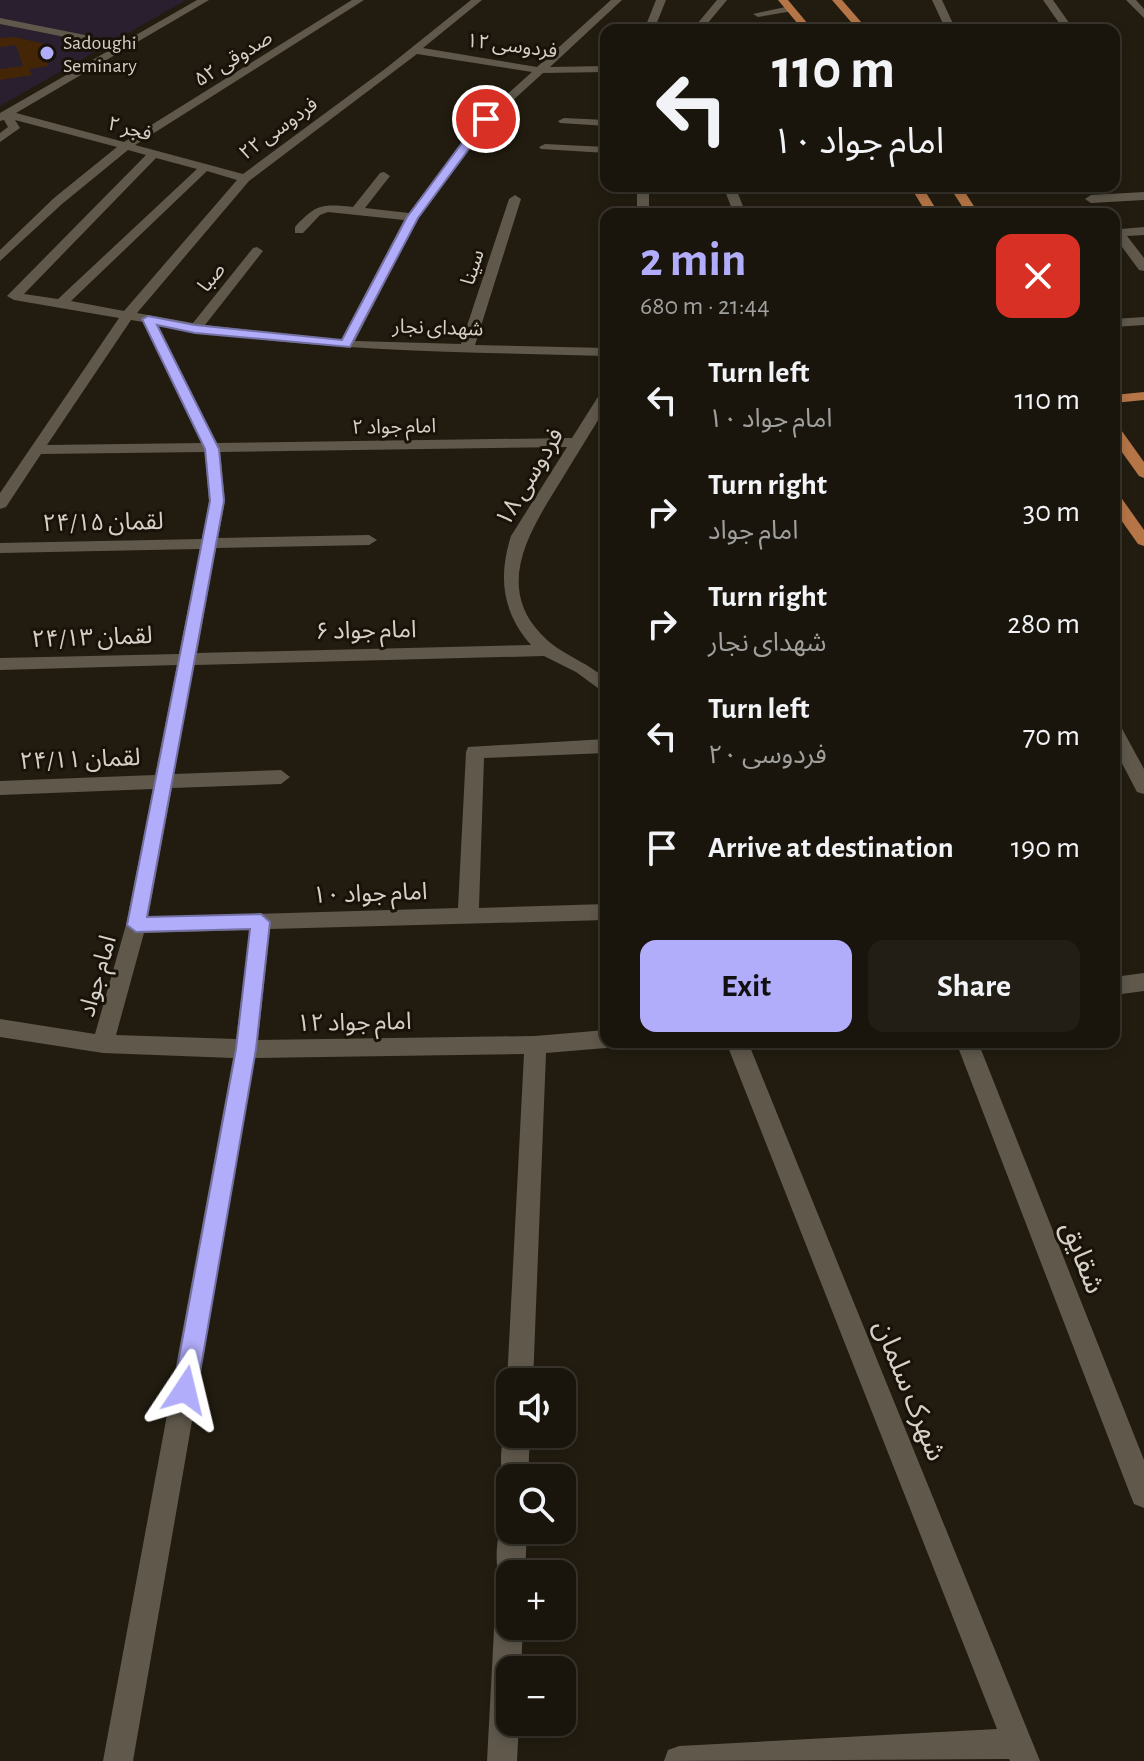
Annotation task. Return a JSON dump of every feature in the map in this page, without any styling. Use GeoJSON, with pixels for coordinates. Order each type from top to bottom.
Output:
{"type":"FeatureCollection","features":[{"type":"Feature","properties":{"kind":"main road"},"geometry":{"type":"LineString","coordinates":[[783,0],[811,24]]}},
{"type":"Feature","properties":{"kind":"main road"},"geometry":{"type":"LineString","coordinates":[[822,0],[843,24]]}},
{"type":"Feature","properties":{"kind":"main road"},"geometry":{"type":"LineString","coordinates":[[837,0],[858,24]]}},
{"type":"Feature","properties":{"kind":"main road"},"geometry":{"type":"LineString","coordinates":[[791,5],[804,24]]}},
{"type":"Feature","properties":{"kind":"main road"},"geometry":{"type":"LineString","coordinates":[[1120,398],[1144,396]]}},
{"type":"Feature","properties":{"kind":"main road"},"geometry":{"type":"LineString","coordinates":[[1120,439],[1144,473]]}},
{"type":"Feature","properties":{"kind":"main road"},"geometry":{"type":"LineString","coordinates":[[1120,507],[1144,541]]}},
{"type":"Feature","properties":{"kind":"street"},"geometry":{"type":"LineString","coordinates":[[0,139],[14,128],[3,116],[204,0]]}},
{"type":"Feature","properties":{"kind":"street","name":"صدوقی ۵۲"},"geometry":{"type":"LineString","coordinates":[[0,257],[58,201],[126,146],[359,0]]}},
{"type":"Feature","properties":{"kind":"street","name":"فردوسی ۲۲"},"geometry":{"type":"LineString","coordinates":[[0,504],[128,315],[245,178],[477,0]]}},
{"type":"Feature","properties":{"kind":"street"},"geometry":{"type":"LineString","coordinates":[[346,344],[412,217],[486,119],[617,0]]}},
{"type":"Feature","properties":{"kind":"street"},"geometry":{"type":"LineString","coordinates":[[651,24],[661,0]]}},
{"type":"Feature","properties":{"kind":"street"},"geometry":{"type":"LineString","coordinates":[[702,24],[722,0]]}},
{"type":"Feature","properties":{"kind":"street"},"geometry":{"type":"LineString","coordinates":[[937,0],[948,24]]}},
{"type":"Feature","properties":{"kind":"street"},"geometry":{"type":"LineString","coordinates":[[1048,0],[1065,24]]}},
{"type":"Feature","properties":{"kind":"street"},"geometry":{"type":"LineString","coordinates":[[1131,0],[1144,15]]}},
{"type":"Feature","properties":{"kind":"street"},"geometry":{"type":"LineString","coordinates":[[758,14],[791,5]]}},
{"type":"Feature","properties":{"kind":"street"},"geometry":{"type":"LineString","coordinates":[[0,21],[85,38]]}},
{"type":"Feature","properties":{"kind":"street","name":"فردوسی ۱۲"},"geometry":{"type":"LineString","coordinates":[[414,50],[539,70],[600,69]]}},
{"type":"Feature","properties":{"kind":"street","name":"فجر ۲"},"geometry":{"type":"LineString","coordinates":[[3,116],[245,178]]}},
{"type":"Feature","properties":{"kind":"street"},"geometry":{"type":"LineString","coordinates":[[564,121],[600,123]]}},
{"type":"Feature","properties":{"kind":"street"},"geometry":{"type":"LineString","coordinates":[[545,147],[600,150]]}},
{"type":"Feature","properties":{"kind":"street","name":"شهدای نجار"},"geometry":{"type":"LineString","coordinates":[[154,153],[14,296],[195,329],[346,344],[600,352]]}},
{"type":"Feature","properties":{"kind":"street"},"geometry":{"type":"LineString","coordinates":[[62,303],[205,167]]}},
{"type":"Feature","properties":{"kind":"street"},"geometry":{"type":"LineString","coordinates":[[356,211],[384,176]]}},
{"type":"Feature","properties":{"kind":"street"},"geometry":{"type":"LineString","coordinates":[[1086,192],[1098,208]]}},
{"type":"Feature","properties":{"kind":"street"},"geometry":{"type":"LineString","coordinates":[[1091,199],[1144,196]]}},
{"type":"Feature","properties":{"kind":"street","name":"سینا"},"geometry":{"type":"LineString","coordinates":[[467,347],[515,199]]}},
{"type":"Feature","properties":{"kind":"street"},"geometry":{"type":"LineString","coordinates":[[299,230],[320,209],[412,217]]}},
{"type":"Feature","properties":{"kind":"street"},"geometry":{"type":"LineString","coordinates":[[1120,230],[1144,231]]}},
{"type":"Feature","properties":{"kind":"street"},"geometry":{"type":"LineString","coordinates":[[1120,235],[1144,267]]}},
{"type":"Feature","properties":{"kind":"street","name":"صبا"},"geometry":{"type":"LineString","coordinates":[[195,329],[257,251]]}},
{"type":"Feature","properties":{"kind":"street","name":"امام جواد"},"geometry":{"type":"LineString","coordinates":[[103,1044],[136,925],[217,501],[212,449],[148,319]]}},
{"type":"Feature","properties":{"kind":"street"},"geometry":{"type":"LineString","coordinates":[[1120,323],[1144,321]]}},
{"type":"Feature","properties":{"kind":"street","name":"فردوسی ۱۸"},"geometry":{"type":"LineString","coordinates":[[600,405],[519,536],[511,558],[509,581],[513,605],[523,624],[548,650],[583,669],[600,683]]}},
{"type":"Feature","properties":{"kind":"street","name":"امام جواد ۲"},"geometry":{"type":"LineString","coordinates":[[36,450],[578,442]]}},
{"type":"Feature","properties":{"kind":"street","name":"لقمان ۲۴/۱۵"},"geometry":{"type":"LineString","coordinates":[[0,548],[369,540]]}},
{"type":"Feature","properties":{"kind":"street","name":"امام جواد ۶"},"geometry":{"type":"LineString","coordinates":[[186,658],[548,650]]}},
{"type":"Feature","properties":{"kind":"street","name":"لقمان ۲۴/۱۳"},"geometry":{"type":"LineString","coordinates":[[0,664],[186,658]]}},
{"type":"Feature","properties":{"kind":"street"},"geometry":{"type":"LineString","coordinates":[[1120,741],[1144,787]]}},
{"type":"Feature","properties":{"kind":"street"},"geometry":{"type":"LineString","coordinates":[[468,916],[475,752],[600,746]]}},
{"type":"Feature","properties":{"kind":"street","name":"لقمان ۲۴/۱۱"},"geometry":{"type":"LineString","coordinates":[[0,788],[281,777]]}},
{"type":"Feature","properties":{"kind":"street","name":"امام جواد ۱۰"},"geometry":{"type":"LineString","coordinates":[[136,925],[600,912]]}},
{"type":"Feature","properties":{"kind":"street"},"geometry":{"type":"LineString","coordinates":[[118,1761],[246,1049],[261,922]]}},
{"type":"Feature","properties":{"kind":"street"},"geometry":{"type":"LineString","coordinates":[[1120,985],[1144,982]]}},
{"type":"Feature","properties":{"kind":"street","name":"امام جواد ۱۲"},"geometry":{"type":"LineString","coordinates":[[0,1028],[103,1044],[246,1049],[535,1045],[600,1040]]}},
{"type":"Feature","properties":{"kind":"street"},"geometry":{"type":"LineString","coordinates":[[521,1368],[535,1045]]}},
{"type":"Feature","properties":{"kind":"street","name":"شهرک سلمان"},"geometry":{"type":"LineString","coordinates":[[739,1048],[1021,1752]]}},
{"type":"Feature","properties":{"kind":"street","name":"شقایق"},"geometry":{"type":"LineString","coordinates":[[969,1048],[1144,1494]]}},
{"type":"Feature","properties":{"kind":"street"},"geometry":{"type":"LineString","coordinates":[[502,1761],[508,1640]]}},
{"type":"Feature","properties":{"kind":"street"},"geometry":{"type":"LineString","coordinates":[[679,1761],[1021,1752]]}},
{"type":"Feature","properties":{"kind":"shaded area","name":"Sadoughi Seminary"},"geometry":{"type":"Polygon","coordinates":[[[0,0],[186,0],[0,106],[0,0]]]}},
{"type":"Feature","properties":{"kind":"building"},"geometry":{"type":"Polygon","coordinates":[[[15,37],[45,44],[48,66],[29,69],[32,75],[0,80],[0,69],[23,66],[16,45],[0,47],[0,38],[15,37]]]}},
{"type":"Feature","properties":{"kind":"place","name":"Sadoughi Seminary"},"geometry":{"type":"Point","coordinates":[47,53]}},
{"type":"Feature","properties":{"kind":"route"},"geometry":{"type":"LineString","coordinates":[[185,1390],[246,1049],[261,922],[136,925],[217,501],[212,449],[148,319],[195,329],[346,344],[412,217],[486,119]]}}]}
